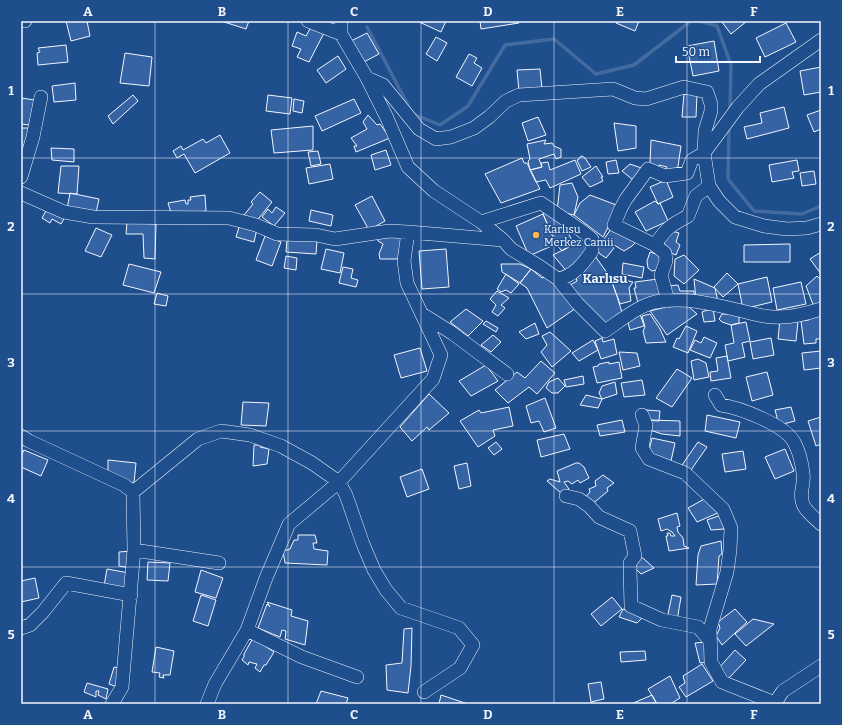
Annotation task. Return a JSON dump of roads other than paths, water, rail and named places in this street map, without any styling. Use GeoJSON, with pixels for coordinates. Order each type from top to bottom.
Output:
{"type":"FeatureCollection","features":[{"type":"Feature","properties":{"kind":"street"},"geometry":{"type":"LineString","coordinates":[[308,21],[341,34]]}},
{"type":"Feature","properties":{"kind":"street"},"geometry":{"type":"LineString","coordinates":[[341,21],[341,34],[367,78],[387,118],[408,166],[434,192],[481,222],[503,240],[511,249],[558,279],[577,303],[605,331],[631,313],[654,302],[686,300],[771,317],[803,315],[821,309]]}},
{"type":"Feature","properties":{"kind":"street"},"geometry":{"type":"LineString","coordinates":[[668,301],[662,275],[666,261],[665,253],[655,245],[614,225],[620,210],[648,169],[665,176],[687,173],[692,160],[704,153],[738,107],[759,84],[821,40]]}},
{"type":"Feature","properties":{"kind":"street"},"geometry":{"type":"LineString","coordinates":[[367,78],[383,85],[419,129],[436,139],[451,137],[474,128],[489,117],[506,101],[519,95],[613,89],[635,98],[646,99],[684,87],[707,92],[711,104],[711,111],[705,131],[704,153],[709,186],[719,201],[735,217],[764,226],[787,229],[807,228],[821,224]]}},
{"type":"Feature","properties":{"kind":"street"},"geometry":{"type":"LineString","coordinates":[[21,176],[33,137],[41,97]]}},
{"type":"Feature","properties":{"kind":"street"},"geometry":{"type":"LineString","coordinates":[[655,245],[660,236],[671,224],[688,216],[696,196],[709,186]]}},
{"type":"Feature","properties":{"kind":"street"},"geometry":{"type":"LineString","coordinates":[[21,193],[64,212],[93,217],[229,218],[256,225],[277,234],[316,234],[335,239],[389,231],[503,240]]}},
{"type":"Feature","properties":{"kind":"street"},"geometry":{"type":"LineString","coordinates":[[481,222],[541,203],[582,231],[592,239],[592,251],[576,271],[566,278],[558,279]]}},
{"type":"Feature","properties":{"kind":"street"},"geometry":{"type":"LineString","coordinates":[[207,704],[215,684],[247,630],[266,578],[289,524],[339,482],[433,379],[442,355],[407,283],[404,261],[408,232]]}},
{"type":"Feature","properties":{"kind":"street"},"geometry":{"type":"LineString","coordinates":[[422,314],[452,333],[507,374]]}},
{"type":"Feature","properties":{"kind":"street"},"geometry":{"type":"LineString","coordinates":[[715,395],[721,404],[757,415],[782,430],[795,442],[804,475],[800,498],[807,511],[821,524]]}},
{"type":"Feature","properties":{"kind":"street"},"geometry":{"type":"LineString","coordinates":[[642,415],[646,425],[642,448],[649,458],[685,473],[722,509],[731,528],[727,572],[710,629],[711,662],[722,682],[775,704],[783,691],[821,666]]}},
{"type":"Feature","properties":{"kind":"street"},"geometry":{"type":"LineString","coordinates":[[133,492],[198,439],[220,432],[250,435],[281,446],[312,463],[339,482],[346,495],[363,544],[374,570],[386,590],[401,608],[459,628],[473,645],[460,668],[424,692]]}},
{"type":"Feature","properties":{"kind":"street"},"geometry":{"type":"LineString","coordinates":[[21,436],[124,485],[133,492]]}},
{"type":"Feature","properties":{"kind":"street"},"geometry":{"type":"LineString","coordinates":[[112,704],[122,687],[134,550],[133,492]]}},
{"type":"Feature","properties":{"kind":"street"},"geometry":{"type":"LineString","coordinates":[[566,496],[579,499],[589,506],[599,517],[630,531],[635,556],[630,563],[631,606],[662,620],[698,627],[710,641]]}},
{"type":"Feature","properties":{"kind":"street"},"geometry":{"type":"LineString","coordinates":[[134,550],[219,563]]}},
{"type":"Feature","properties":{"kind":"street"},"geometry":{"type":"LineString","coordinates":[[21,628],[30,625],[43,612],[66,583],[131,595]]}},
{"type":"Feature","properties":{"kind":"street"},"geometry":{"type":"LineString","coordinates":[[247,630],[302,657],[356,677]]}},
{"type":"Feature","properties":{"kind":"waterway"},"geometry":{"type":"LineString","coordinates":[[413,114],[440,125],[468,106],[505,45],[554,39],[596,74],[634,65],[691,21]]}},
{"type":"Feature","properties":{"kind":"waterway"},"geometry":{"type":"LineString","coordinates":[[700,21],[717,26],[731,65],[730,110]]}},
{"type":"Feature","properties":{"kind":"waterway"},"geometry":{"type":"LineString","coordinates":[[367,27],[410,109]]}},
{"type":"Feature","properties":{"kind":"waterway"},"geometry":{"type":"LineString","coordinates":[[729,126],[728,179],[754,211],[802,214],[821,206]]}},
{"type":"Feature","properties":{"kind":"place","name":"Karlısu Merkez Camii"},"geometry":{"type":"Point","coordinates":[536,235]}},
{"type":"Feature","properties":{"kind":"district","name":"Karlısu"},"geometry":{"type":"Point","coordinates":[605,278]}}]}
